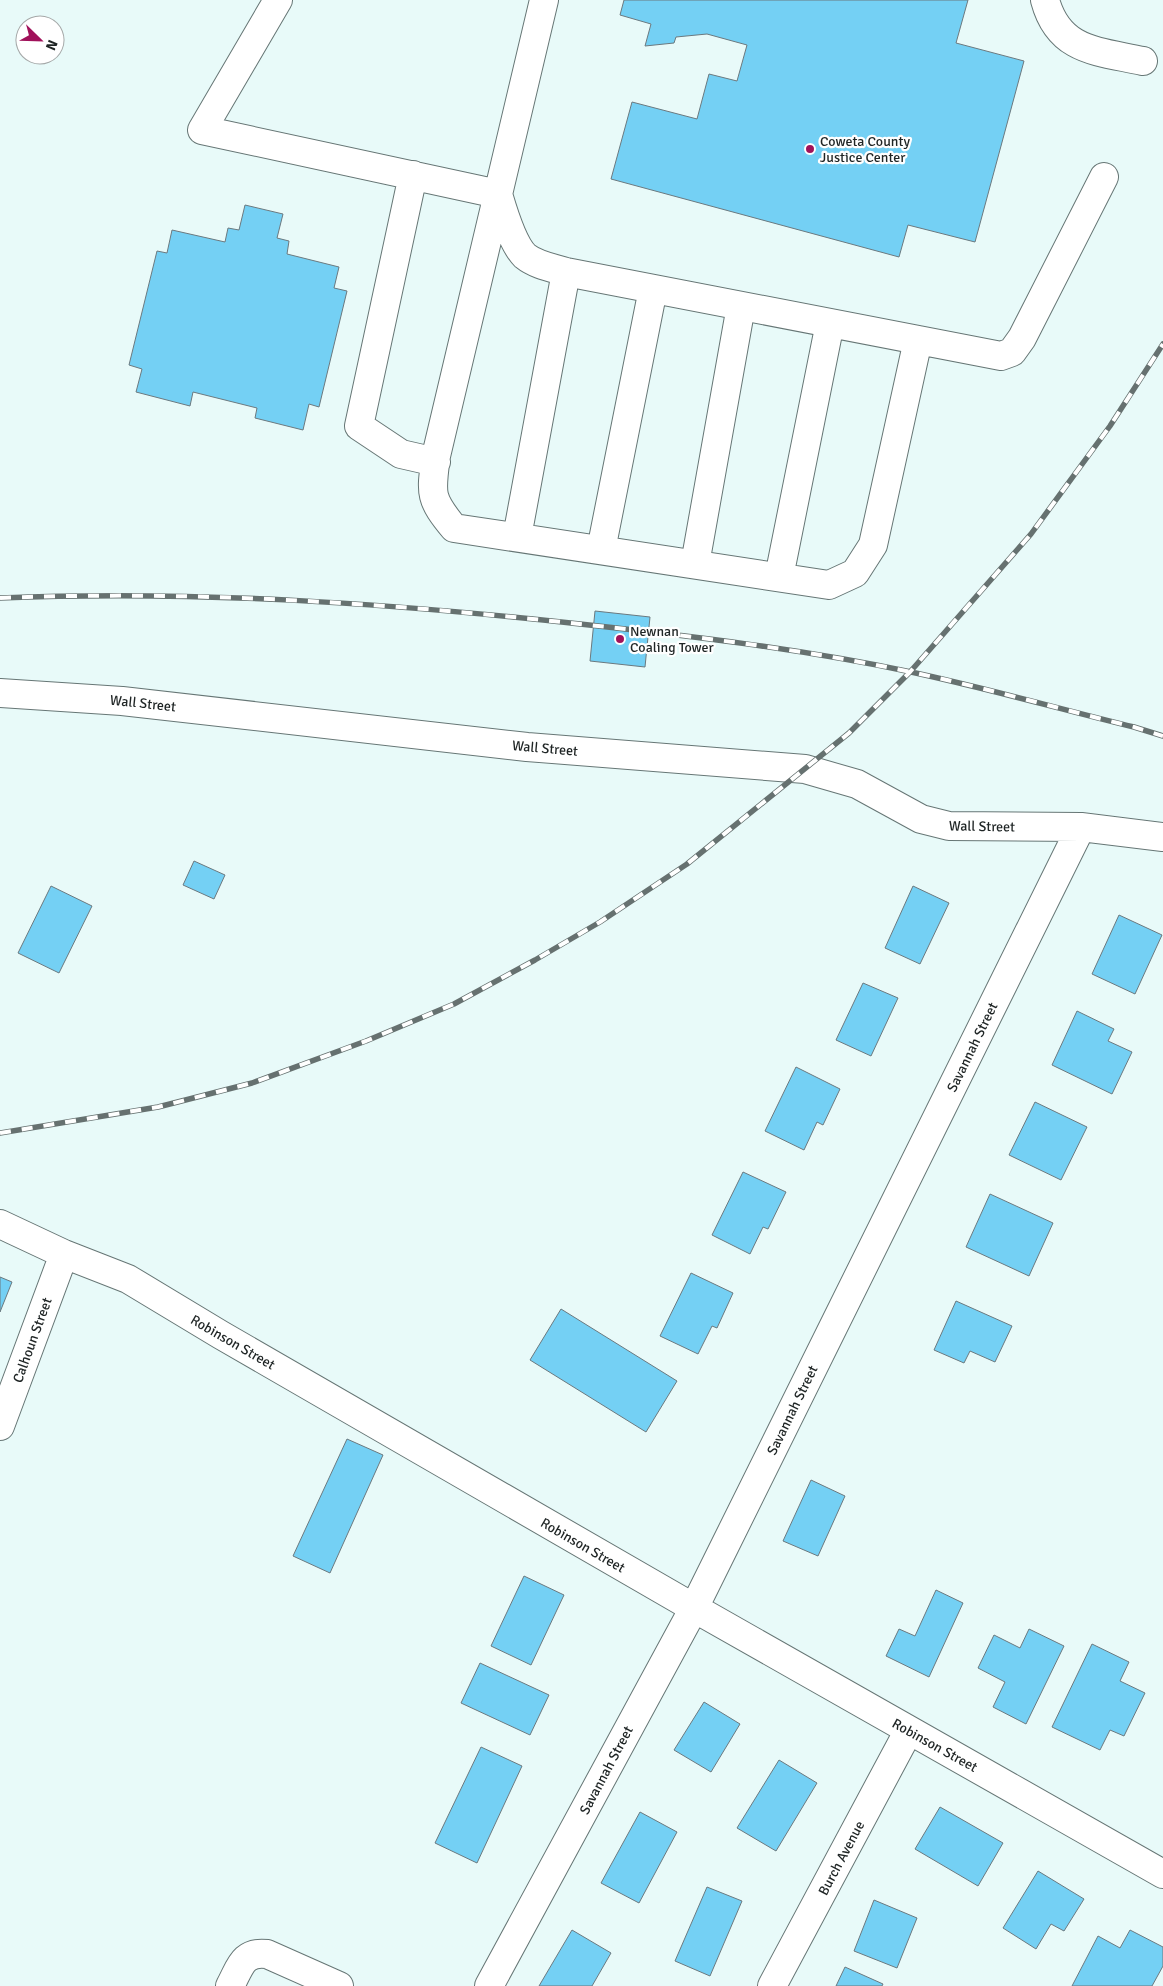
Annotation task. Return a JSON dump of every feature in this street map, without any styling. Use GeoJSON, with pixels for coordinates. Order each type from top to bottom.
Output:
{"type":"FeatureCollection","features":[{"type":"Feature","properties":{"kind":"street"},"geometry":{"type":"LineString","coordinates":[[278,0],[202,130],[498,194]]}},
{"type":"Feature","properties":{"kind":"street"},"geometry":{"type":"LineString","coordinates":[[544,0],[432,482],[433,498],[454,528],[829,585],[855,573],[874,545],[918,340]]}},
{"type":"Feature","properties":{"kind":"street"},"geometry":{"type":"LineString","coordinates":[[1045,0],[1054,24],[1067,38],[1084,47],[1143,61]]}},
{"type":"Feature","properties":{"kind":"street"},"geometry":{"type":"LineString","coordinates":[[413,175],[358,426],[402,454],[436,462]]}},
{"type":"Feature","properties":{"kind":"street"},"geometry":{"type":"LineString","coordinates":[[498,194],[512,234],[525,255],[541,265],[566,272],[1001,356],[1012,352],[1022,338],[1104,177]]}},
{"type":"Feature","properties":{"kind":"street"},"geometry":{"type":"LineString","coordinates":[[517,537],[566,272]]}},
{"type":"Feature","properties":{"kind":"street"},"geometry":{"type":"LineString","coordinates":[[601,550],[653,289]]}},
{"type":"Feature","properties":{"kind":"street"},"geometry":{"type":"LineString","coordinates":[[695,564],[741,306]]}},
{"type":"Feature","properties":{"kind":"street"},"geometry":{"type":"LineString","coordinates":[[779,577],[830,323]]}},
{"type":"Feature","properties":{"kind":"street","name":"Wall Street"},"geometry":{"type":"LineString","coordinates":[[0,693],[122,701],[526,747],[805,769],[857,784],[921,819],[949,826],[1081,827],[1163,837]]}},
{"type":"Feature","properties":{"kind":"street","name":"Savannah Street"},"geometry":{"type":"LineString","coordinates":[[490,1986],[694,1608],[1081,827]]}},
{"type":"Feature","properties":{"kind":"street","name":"Robinson Street"},"geometry":{"type":"LineString","coordinates":[[0,1224],[64,1254],[128,1279],[220,1335],[694,1608],[1163,1874]]}},
{"type":"Feature","properties":{"kind":"street","name":"Calhoun Street"},"geometry":{"type":"LineString","coordinates":[[0,1426],[64,1254]]}},
{"type":"Feature","properties":{"kind":"street","name":"Burch Avenue"},"geometry":{"type":"LineString","coordinates":[[772,1986],[910,1730]]}},
{"type":"Feature","properties":{"kind":"street"},"geometry":{"type":"LineString","coordinates":[[230,1986],[247,1956],[256,1953],[267,1954],[339,1986]]}},
{"type":"Feature","properties":{"kind":"building","name":"Coweta County Justice Center"},"geometry":{"type":"Polygon","coordinates":[[[624,0],[968,0],[956,43],[1024,61],[975,242],[908,225],[899,257],[611,179],[632,102],[697,119],[709,74],[737,81],[747,45],[707,34],[676,37],[674,43],[645,46],[651,24],[620,15],[624,0]]]}},
{"type":"Feature","properties":{"kind":"building"},"geometry":{"type":"Polygon","coordinates":[[[245,205],[283,214],[277,238],[289,241],[287,254],[339,267],[334,288],[347,291],[319,407],[309,404],[303,430],[255,418],[257,408],[193,392],[190,406],[136,392],[142,369],[129,365],[157,251],[167,253],[172,230],[225,242],[228,228],[239,230],[245,205]]]}},
{"type":"Feature","properties":{"kind":"building","name":"Newnan Coaling Tower"},"geometry":{"type":"Polygon","coordinates":[[[595,611],[650,617],[645,667],[590,661],[595,611]]]}},
{"type":"Feature","properties":{"kind":"building"},"geometry":{"type":"Polygon","coordinates":[[[194,861],[225,875],[214,899],[183,885],[194,861]]]}},
{"type":"Feature","properties":{"kind":"building"},"geometry":{"type":"Polygon","coordinates":[[[51,886],[92,906],[59,973],[18,953],[51,886]]]}},
{"type":"Feature","properties":{"kind":"building"},"geometry":{"type":"Polygon","coordinates":[[[913,886],[949,903],[920,964],[885,948],[913,886]]]}},
{"type":"Feature","properties":{"kind":"building"},"geometry":{"type":"Polygon","coordinates":[[[1119,915],[1162,935],[1135,994],[1092,974],[1119,915]]]}},
{"type":"Feature","properties":{"kind":"building"},"geometry":{"type":"Polygon","coordinates":[[[863,983],[898,998],[871,1056],[836,1040],[863,983]]]}},
{"type":"Feature","properties":{"kind":"building"},"geometry":{"type":"Polygon","coordinates":[[[1077,1011],[1114,1029],[1108,1041],[1132,1052],[1112,1094],[1052,1065],[1077,1011]]]}},
{"type":"Feature","properties":{"kind":"building"},"geometry":{"type":"Polygon","coordinates":[[[796,1067],[840,1089],[823,1125],[817,1122],[804,1150],[765,1131],[796,1067]]]}},
{"type":"Feature","properties":{"kind":"building"},"geometry":{"type":"Polygon","coordinates":[[[1035,1102],[1087,1127],[1061,1180],[1009,1155],[1035,1102]]]}},
{"type":"Feature","properties":{"kind":"building"},"geometry":{"type":"Polygon","coordinates":[[[743,1172],[786,1192],[768,1229],[763,1227],[750,1254],[712,1235],[743,1172]]]}},
{"type":"Feature","properties":{"kind":"building"},"geometry":{"type":"Polygon","coordinates":[[[990,1194],[1053,1223],[1029,1276],[966,1247],[990,1194]]]}},
{"type":"Feature","properties":{"kind":"building"},"geometry":{"type":"Polygon","coordinates":[[[691,1273],[733,1293],[717,1328],[712,1326],[698,1354],[660,1336],[691,1273]]]}},
{"type":"Feature","properties":{"kind":"building"},"geometry":{"type":"Polygon","coordinates":[[[0,1277],[12,1282],[0,1312],[0,1277]]]}},
{"type":"Feature","properties":{"kind":"building"},"geometry":{"type":"Polygon","coordinates":[[[956,1301],[1012,1326],[995,1362],[970,1351],[964,1363],[934,1350],[956,1301]]]}},
{"type":"Feature","properties":{"kind":"building"},"geometry":{"type":"Polygon","coordinates":[[[561,1309],[677,1381],[646,1432],[530,1360],[561,1309]]]}},
{"type":"Feature","properties":{"kind":"building"},"geometry":{"type":"Polygon","coordinates":[[[347,1439],[383,1455],[330,1573],[293,1556],[347,1439]]]}},
{"type":"Feature","properties":{"kind":"building"},"geometry":{"type":"Polygon","coordinates":[[[811,1480],[845,1496],[818,1556],[783,1541],[811,1480]]]}},
{"type":"Feature","properties":{"kind":"building"},"geometry":{"type":"Polygon","coordinates":[[[524,1576],[564,1595],[531,1665],[491,1646],[524,1576]]]}},
{"type":"Feature","properties":{"kind":"building"},"geometry":{"type":"Polygon","coordinates":[[[936,1590],[963,1603],[929,1677],[886,1656],[899,1629],[915,1636],[936,1590]]]}},
{"type":"Feature","properties":{"kind":"building"},"geometry":{"type":"Polygon","coordinates":[[[1029,1629],[1064,1646],[1026,1724],[993,1707],[1005,1682],[978,1668],[994,1635],[1020,1648],[1029,1629]]]}},
{"type":"Feature","properties":{"kind":"building"},"geometry":{"type":"Polygon","coordinates":[[[1092,1644],[1129,1662],[1120,1681],[1145,1693],[1124,1736],[1110,1730],[1100,1750],[1052,1727],[1092,1644]]]}},
{"type":"Feature","properties":{"kind":"building"},"geometry":{"type":"Polygon","coordinates":[[[480,1663],[549,1695],[530,1735],[461,1703],[480,1663]]]}},
{"type":"Feature","properties":{"kind":"building"},"geometry":{"type":"Polygon","coordinates":[[[704,1702],[740,1724],[711,1772],[674,1750],[704,1702]]]}},
{"type":"Feature","properties":{"kind":"building"},"geometry":{"type":"Polygon","coordinates":[[[481,1747],[522,1766],[477,1863],[435,1843],[481,1747]]]}},
{"type":"Feature","properties":{"kind":"building"},"geometry":{"type":"Polygon","coordinates":[[[779,1760],[817,1783],[776,1851],[737,1828],[779,1760]]]}},
{"type":"Feature","properties":{"kind":"building"},"geometry":{"type":"Polygon","coordinates":[[[940,1807],[1003,1843],[978,1886],[915,1849],[940,1807]]]}},
{"type":"Feature","properties":{"kind":"building"},"geometry":{"type":"Polygon","coordinates":[[[640,1812],[677,1832],[639,1903],[601,1883],[640,1812]]]}},
{"type":"Feature","properties":{"kind":"building"},"geometry":{"type":"Polygon","coordinates":[[[1038,1871],[1084,1899],[1064,1931],[1051,1924],[1036,1949],[1003,1928],[1038,1871]]]}},
{"type":"Feature","properties":{"kind":"building"},"geometry":{"type":"Polygon","coordinates":[[[707,1887],[742,1901],[710,1976],[675,1961],[707,1887]]]}},
{"type":"Feature","properties":{"kind":"building"},"geometry":{"type":"Polygon","coordinates":[[[874,1900],[917,1918],[897,1968],[854,1951],[874,1900]]]}},
{"type":"Feature","properties":{"kind":"building"},"geometry":{"type":"Polygon","coordinates":[[[572,1930],[611,1953],[592,1986],[539,1986],[572,1930]]]}},
{"type":"Feature","properties":{"kind":"building"},"geometry":{"type":"Polygon","coordinates":[[[1130,1930],[1163,1947],[1163,1966],[1152,1986],[1072,1986],[1098,1936],[1120,1948],[1130,1930]]]}},
{"type":"Feature","properties":{"kind":"building"},"geometry":{"type":"Polygon","coordinates":[[[845,1967],[883,1984],[882,1986],[836,1986],[845,1967]]]}},
{"type":"Feature","properties":{"kind":"railway"},"geometry":{"type":"LineString","coordinates":[[0,1133],[158,1107],[252,1083],[366,1041],[454,1004],[535,960],[600,922],[687,864],[849,733],[910,672],[1031,534],[1110,426],[1163,344]]}},
{"type":"Feature","properties":{"kind":"railway"},"geometry":{"type":"LineString","coordinates":[[0,598],[145,596],[291,600],[436,610],[663,633],[788,650],[911,672],[1134,727],[1163,736]]}},
{"type":"Feature","properties":{"kind":"place","name":"Coweta County Justice Center"},"geometry":{"type":"Point","coordinates":[810,149]}},
{"type":"Feature","properties":{"kind":"place","name":"Newnan Coaling Tower"},"geometry":{"type":"Point","coordinates":[620,639]}}]}
